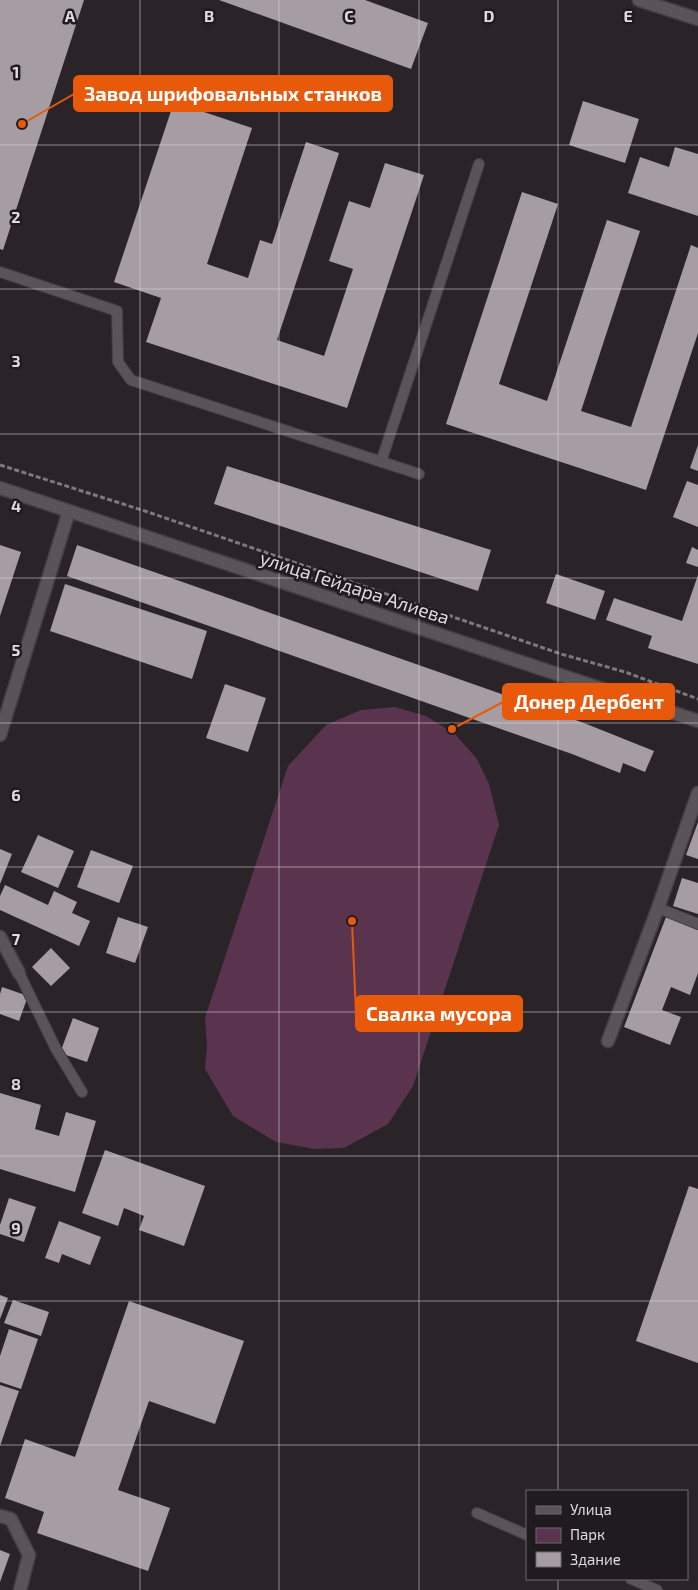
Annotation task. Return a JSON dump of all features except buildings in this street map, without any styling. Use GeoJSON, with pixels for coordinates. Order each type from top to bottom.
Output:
{"type":"FeatureCollection","features":[{"type":"Feature","properties":{"kind":"street"},"geometry":{"type":"LineString","coordinates":[[639,0],[698,19]]}},
{"type":"Feature","properties":{"kind":"street","name":"улица Гейдара Алиева"},"geometry":{"type":"LineString","coordinates":[[0,488],[698,721]]}},
{"type":"Feature","properties":{"kind":"street"},"geometry":{"type":"LineString","coordinates":[[0,735],[69,511]]}},
{"type":"Feature","properties":{"kind":"street"},"geometry":{"type":"LineString","coordinates":[[608,1041],[658,908],[698,793]]}},
{"type":"Feature","properties":{"kind":"street"},"geometry":{"type":"LineString","coordinates":[[0,937],[19,972]]}},
{"type":"Feature","properties":{"kind":"street"},"geometry":{"type":"LineString","coordinates":[[5,1518],[30,1555],[20,1590]]}},
{"type":"Feature","properties":{"kind":"lane"},"geometry":{"type":"LineString","coordinates":[[381,462],[479,164]]}},
{"type":"Feature","properties":{"kind":"lane"},"geometry":{"type":"LineString","coordinates":[[0,272],[117,311],[118,362],[131,380],[419,474]]}},
{"type":"Feature","properties":{"kind":"lane"},"geometry":{"type":"LineString","coordinates":[[658,908],[698,924]]}},
{"type":"Feature","properties":{"kind":"lane"},"geometry":{"type":"LineString","coordinates":[[19,972],[56,1049],[82,1092]]}},
{"type":"Feature","properties":{"kind":"lane"},"geometry":{"type":"LineString","coordinates":[[477,1513],[526,1534]]}},
{"type":"Feature","properties":{"kind":"lane"},"geometry":{"type":"LineString","coordinates":[[633,1580],[657,1590]]}},
{"type":"Feature","properties":{"kind":"path"},"geometry":{"type":"LineString","coordinates":[[0,465],[145,510],[561,654],[625,672],[698,699]]}},
{"type":"Feature","properties":{"kind":"green space"},"geometry":{"type":"Polygon","coordinates":[[[395,707],[426,716],[455,734],[477,759],[489,784],[499,825],[413,1086],[388,1124],[344,1148],[315,1149],[276,1142],[233,1116],[205,1069],[207,1046],[205,1018],[288,766],[326,725],[361,710],[395,707]]]}},
{"type":"Feature","properties":{"kind":"place","name":"Завод шрифовальных станков"},"geometry":{"type":"Point","coordinates":[22,124]}},
{"type":"Feature","properties":{"kind":"place","name":"Донер Дербент"},"geometry":{"type":"Point","coordinates":[452,729]}},
{"type":"Feature","properties":{"kind":"place","name":"Свалка мусора"},"geometry":{"type":"Point","coordinates":[352,921]}}]}
